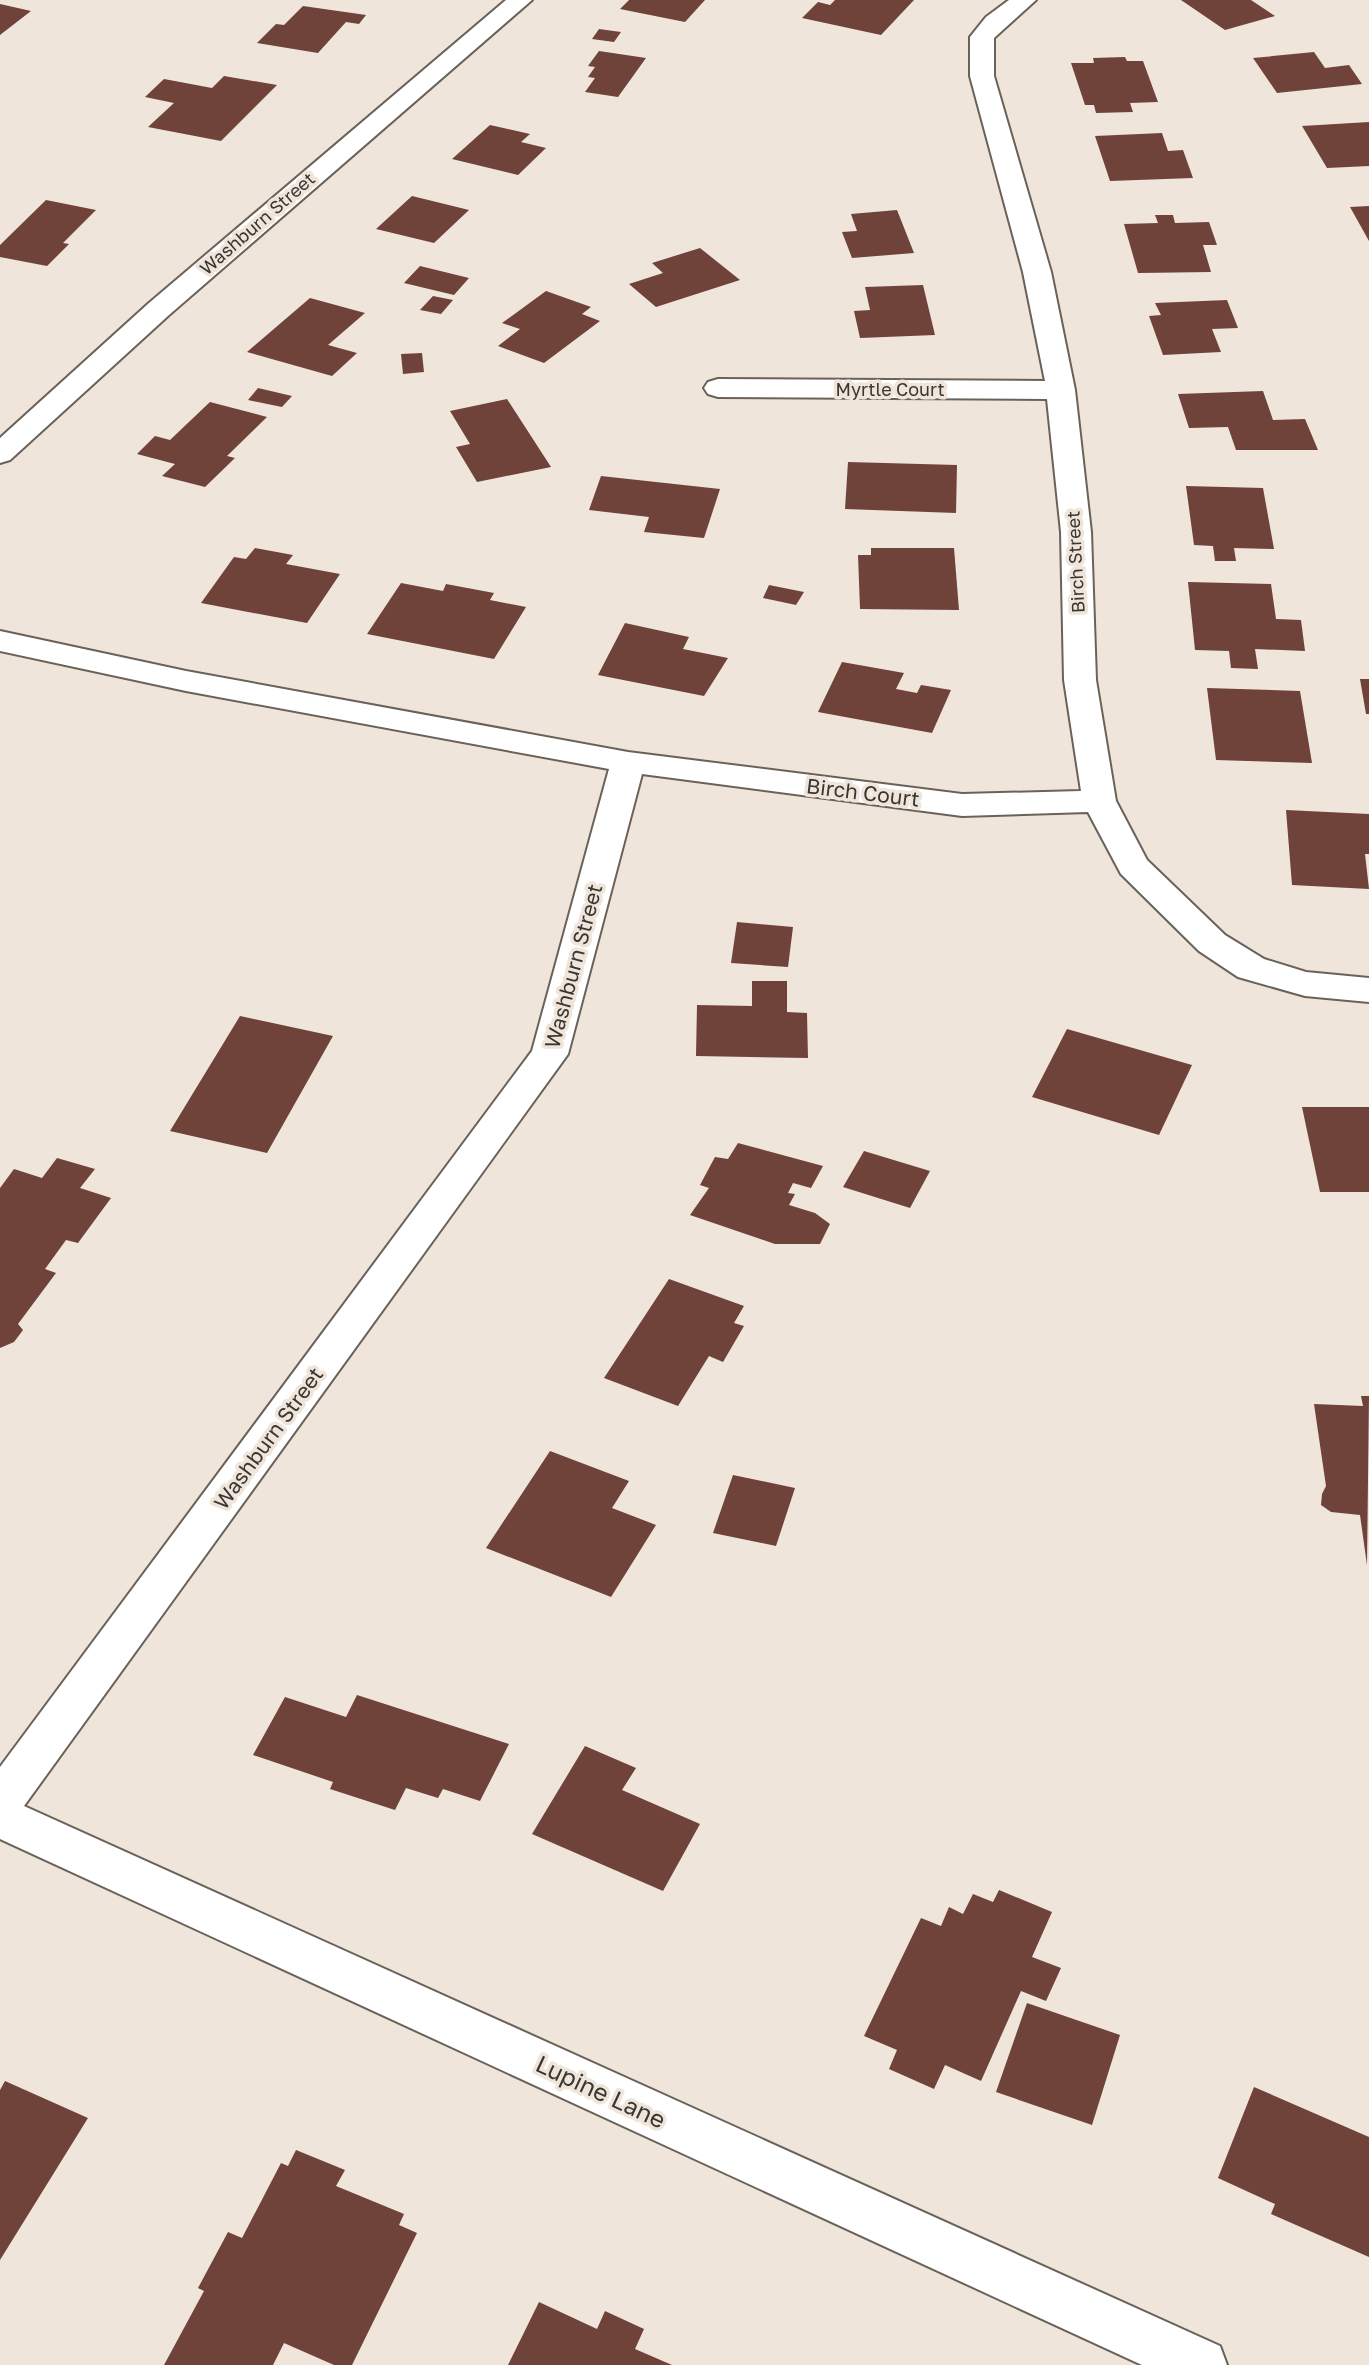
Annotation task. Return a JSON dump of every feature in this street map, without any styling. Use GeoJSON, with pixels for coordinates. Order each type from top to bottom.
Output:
{"type":"FeatureCollection","features":[{"type":"Feature","properties":{"kind":"street","name":"Washburn Street"},"geometry":{"type":"LineString","coordinates":[[0,454],[159,309],[520,0]]}},
{"type":"Feature","properties":{"kind":"street","name":"Birch Street"},"geometry":{"type":"LineString","coordinates":[[1024,0],[995,22],[982,37],[982,76],[1037,272],[1061,390],[1076,532],[1080,680],[1100,801],[1133,866],[1213,943],[1251,968],[1306,984],[1369,990]]}},
{"type":"Feature","properties":{"kind":"street","name":"Myrtle Court"},"geometry":{"type":"LineString","coordinates":[[718,388],[1061,390]]}},
{"type":"Feature","properties":{"kind":"street"},"geometry":{"type":"LineString","coordinates":[[0,641],[186,681],[628,762]]}},
{"type":"Feature","properties":{"kind":"street","name":"Washburn Street"},"geometry":{"type":"LineString","coordinates":[[0,1803],[550,1054],[628,762]]}},
{"type":"Feature","properties":{"kind":"street","name":"Birch Court"},"geometry":{"type":"LineString","coordinates":[[628,762],[962,805],[1100,801]]}},
{"type":"Feature","properties":{"kind":"street","name":"Lupine Lane"},"geometry":{"type":"LineString","coordinates":[[0,1817],[1201,2365]]}},
{"type":"Feature","properties":{"kind":"building"},"geometry":{"type":"Polygon","coordinates":[[[629,0],[705,0],[685,22],[620,9],[629,0]]]}},
{"type":"Feature","properties":{"kind":"building"},"geometry":{"type":"Polygon","coordinates":[[[835,0],[914,0],[881,35],[802,18],[818,2],[830,5],[835,0]]]}},
{"type":"Feature","properties":{"kind":"building"},"geometry":{"type":"Polygon","coordinates":[[[1181,0],[1251,0],[1275,16],[1225,30],[1181,0]]]}},
{"type":"Feature","properties":{"kind":"building"},"geometry":{"type":"Polygon","coordinates":[[[0,4],[31,11],[0,35],[0,4]]]}},
{"type":"Feature","properties":{"kind":"building"},"geometry":{"type":"Polygon","coordinates":[[[303,6],[366,15],[359,24],[346,22],[318,53],[257,43],[276,24],[284,25],[303,6]]]}},
{"type":"Feature","properties":{"kind":"building"},"geometry":{"type":"Polygon","coordinates":[[[599,29],[621,32],[614,42],[592,39],[599,29]]]}},
{"type":"Feature","properties":{"kind":"building"},"geometry":{"type":"Polygon","coordinates":[[[599,51],[646,58],[618,97],[585,92],[595,78],[588,77],[595,67],[588,66],[599,51]]]}},
{"type":"Feature","properties":{"kind":"building"},"geometry":{"type":"Polygon","coordinates":[[[1314,52],[1325,68],[1349,65],[1362,84],[1277,93],[1253,58],[1314,52]]]}},
{"type":"Feature","properties":{"kind":"building"},"geometry":{"type":"Polygon","coordinates":[[[1125,57],[1127,61],[1143,61],[1158,102],[1130,103],[1133,112],[1096,113],[1094,105],[1085,105],[1071,63],[1094,63],[1093,58],[1125,57]]]}},
{"type":"Feature","properties":{"kind":"building"},"geometry":{"type":"Polygon","coordinates":[[[224,76],[277,85],[221,141],[148,127],[174,103],[145,97],[164,79],[212,88],[224,76]]]}},
{"type":"Feature","properties":{"kind":"building"},"geometry":{"type":"Polygon","coordinates":[[[1369,122],[1369,166],[1327,168],[1302,126],[1369,122]]]}},
{"type":"Feature","properties":{"kind":"building"},"geometry":{"type":"Polygon","coordinates":[[[490,125],[530,134],[521,142],[546,148],[518,175],[452,159],[490,125]]]}},
{"type":"Feature","properties":{"kind":"building"},"geometry":{"type":"Polygon","coordinates":[[[1162,133],[1168,151],[1183,150],[1193,178],[1110,181],[1095,136],[1162,133]]]}},
{"type":"Feature","properties":{"kind":"building"},"geometry":{"type":"Polygon","coordinates":[[[412,196],[469,210],[434,243],[376,229],[412,196]]]}},
{"type":"Feature","properties":{"kind":"building"},"geometry":{"type":"Polygon","coordinates":[[[46,200],[96,210],[63,243],[69,244],[47,266],[0,257],[0,245],[46,200]]]}},
{"type":"Feature","properties":{"kind":"building"},"geometry":{"type":"Polygon","coordinates":[[[1369,206],[1369,241],[1350,207],[1369,206]]]}},
{"type":"Feature","properties":{"kind":"building"},"geometry":{"type":"Polygon","coordinates":[[[897,210],[914,253],[852,258],[842,232],[857,231],[851,214],[897,210]]]}},
{"type":"Feature","properties":{"kind":"building"},"geometry":{"type":"Polygon","coordinates":[[[1155,215],[1173,215],[1175,223],[1209,222],[1217,245],[1203,245],[1211,272],[1138,273],[1124,224],[1158,223],[1155,215]]]}},
{"type":"Feature","properties":{"kind":"building"},"geometry":{"type":"Polygon","coordinates":[[[700,248],[740,280],[656,307],[629,284],[663,273],[652,263],[700,248]]]}},
{"type":"Feature","properties":{"kind":"building"},"geometry":{"type":"Polygon","coordinates":[[[420,266],[469,278],[454,295],[404,283],[420,266]]]}},
{"type":"Feature","properties":{"kind":"building"},"geometry":{"type":"Polygon","coordinates":[[[923,285],[935,335],[860,338],[854,311],[870,310],[865,287],[923,285]]]}},
{"type":"Feature","properties":{"kind":"building"},"geometry":{"type":"Polygon","coordinates":[[[546,291],[591,307],[582,314],[600,321],[544,363],[498,346],[520,329],[502,323],[546,291]]]}},
{"type":"Feature","properties":{"kind":"building"},"geometry":{"type":"Polygon","coordinates":[[[433,296],[453,300],[441,314],[420,310],[433,296]]]}},
{"type":"Feature","properties":{"kind":"building"},"geometry":{"type":"Polygon","coordinates":[[[310,298],[365,313],[328,345],[357,353],[332,376],[247,352],[310,298]]]}},
{"type":"Feature","properties":{"kind":"building"},"geometry":{"type":"Polygon","coordinates":[[[1227,300],[1238,328],[1212,329],[1221,352],[1163,355],[1149,316],[1161,315],[1155,303],[1227,300]]]}},
{"type":"Feature","properties":{"kind":"building"},"geometry":{"type":"Polygon","coordinates":[[[422,353],[424,372],[403,374],[401,354],[422,353]]]}},
{"type":"Feature","properties":{"kind":"building"},"geometry":{"type":"Polygon","coordinates":[[[258,388],[292,396],[282,407],[248,400],[258,388]]]}},
{"type":"Feature","properties":{"kind":"building"},"geometry":{"type":"Polygon","coordinates":[[[1263,391],[1273,420],[1305,419],[1318,450],[1236,450],[1228,427],[1189,428],[1178,394],[1263,391]]]}},
{"type":"Feature","properties":{"kind":"building"},"geometry":{"type":"Polygon","coordinates":[[[507,399],[551,467],[477,482],[456,447],[470,444],[450,411],[507,399]]]}},
{"type":"Feature","properties":{"kind":"building"},"geometry":{"type":"Polygon","coordinates":[[[210,402],[267,417],[227,456],[235,458],[205,487],[162,476],[175,464],[137,454],[155,436],[170,440],[210,402]]]}},
{"type":"Feature","properties":{"kind":"building"},"geometry":{"type":"Polygon","coordinates":[[[848,462],[957,465],[956,513],[845,509],[848,462]]]}},
{"type":"Feature","properties":{"kind":"building"},"geometry":{"type":"Polygon","coordinates":[[[601,476],[720,489],[704,538],[644,532],[649,517],[589,510],[601,476]]]}},
{"type":"Feature","properties":{"kind":"building"},"geometry":{"type":"Polygon","coordinates":[[[1186,486],[1263,488],[1274,549],[1234,548],[1236,561],[1215,561],[1213,546],[1194,545],[1186,486]]]}},
{"type":"Feature","properties":{"kind":"building"},"geometry":{"type":"Polygon","coordinates":[[[255,548],[293,555],[286,564],[340,574],[307,623],[201,603],[234,557],[246,559],[255,548]]]}},
{"type":"Feature","properties":{"kind":"building"},"geometry":{"type":"Polygon","coordinates":[[[871,548],[954,548],[959,610],[860,609],[858,555],[871,555],[871,548]]]}},
{"type":"Feature","properties":{"kind":"building"},"geometry":{"type":"Polygon","coordinates":[[[1188,582],[1271,584],[1276,619],[1301,620],[1305,651],[1255,649],[1258,669],[1231,668],[1229,651],[1195,650],[1188,582]]]}},
{"type":"Feature","properties":{"kind":"building"},"geometry":{"type":"Polygon","coordinates":[[[401,583],[443,591],[446,584],[494,593],[490,600],[526,607],[494,659],[367,634],[401,583]]]}},
{"type":"Feature","properties":{"kind":"building"},"geometry":{"type":"Polygon","coordinates":[[[769,585],[804,592],[796,605],[763,598],[769,585]]]}},
{"type":"Feature","properties":{"kind":"building"},"geometry":{"type":"Polygon","coordinates":[[[625,623],[689,637],[683,649],[728,658],[704,696],[598,675],[625,623]]]}},
{"type":"Feature","properties":{"kind":"building"},"geometry":{"type":"Polygon","coordinates":[[[842,662],[904,673],[896,689],[917,693],[921,685],[951,690],[932,733],[818,712],[842,662]]]}},
{"type":"Feature","properties":{"kind":"building"},"geometry":{"type":"Polygon","coordinates":[[[1360,679],[1369,679],[1369,714],[1366,714],[1360,679]]]}},
{"type":"Feature","properties":{"kind":"building"},"geometry":{"type":"Polygon","coordinates":[[[1207,688],[1300,691],[1312,763],[1216,760],[1207,688]]]}},
{"type":"Feature","properties":{"kind":"building"},"geometry":{"type":"Polygon","coordinates":[[[1286,810],[1369,814],[1369,854],[1365,854],[1369,889],[1292,885],[1286,810]]]}},
{"type":"Feature","properties":{"kind":"building"},"geometry":{"type":"Polygon","coordinates":[[[737,922],[793,927],[788,967],[731,963],[737,922]]]}},
{"type":"Feature","properties":{"kind":"building"},"geometry":{"type":"Polygon","coordinates":[[[752,981],[787,981],[787,1012],[807,1013],[808,1058],[696,1056],[697,1005],[752,1006],[752,981]]]}},
{"type":"Feature","properties":{"kind":"building"},"geometry":{"type":"Polygon","coordinates":[[[240,1016],[333,1036],[267,1153],[170,1131],[240,1016]]]}},
{"type":"Feature","properties":{"kind":"building"},"geometry":{"type":"Polygon","coordinates":[[[1067,1029],[1192,1065],[1159,1135],[1032,1097],[1067,1029]]]}},
{"type":"Feature","properties":{"kind":"building"},"geometry":{"type":"Polygon","coordinates":[[[1302,1107],[1369,1107],[1369,1192],[1320,1192],[1302,1107]]]}},
{"type":"Feature","properties":{"kind":"building"},"geometry":{"type":"Polygon","coordinates":[[[738,1143],[823,1166],[811,1188],[793,1183],[788,1193],[795,1194],[789,1205],[815,1213],[830,1224],[820,1244],[775,1244],[690,1215],[709,1188],[700,1185],[715,1157],[728,1159],[738,1143]]]}},
{"type":"Feature","properties":{"kind":"building"},"geometry":{"type":"Polygon","coordinates":[[[864,1151],[930,1171],[910,1208],[843,1187],[864,1151]]]}},
{"type":"Feature","properties":{"kind":"building"},"geometry":{"type":"Polygon","coordinates":[[[57,1158],[95,1169],[80,1188],[111,1198],[78,1243],[66,1240],[45,1269],[56,1273],[18,1324],[23,1330],[14,1342],[0,1348],[0,1188],[14,1169],[42,1178],[57,1158]]]}},
{"type":"Feature","properties":{"kind":"building"},"geometry":{"type":"Polygon","coordinates":[[[669,1279],[744,1306],[734,1323],[744,1326],[723,1362],[709,1356],[678,1406],[604,1378],[669,1279]]]}},
{"type":"Feature","properties":{"kind":"building"},"geometry":{"type":"Polygon","coordinates":[[[1361,1396],[1369,1396],[1367,1565],[1360,1515],[1331,1512],[1321,1505],[1326,1486],[1314,1404],[1363,1406],[1361,1396]]]}},
{"type":"Feature","properties":{"kind":"building"},"geometry":{"type":"Polygon","coordinates":[[[550,1451],[629,1481],[612,1508],[656,1525],[611,1597],[486,1548],[550,1451]]]}},
{"type":"Feature","properties":{"kind":"building"},"geometry":{"type":"Polygon","coordinates":[[[733,1475],[795,1488],[776,1546],[713,1533],[733,1475]]]}},
{"type":"Feature","properties":{"kind":"building"},"geometry":{"type":"Polygon","coordinates":[[[357,1695],[509,1744],[480,1801],[443,1789],[438,1798],[406,1788],[395,1810],[330,1789],[333,1782],[253,1755],[285,1697],[346,1717],[357,1695]]]}},
{"type":"Feature","properties":{"kind":"building"},"geometry":{"type":"Polygon","coordinates":[[[585,1746],[636,1768],[622,1790],[700,1824],[663,1891],[532,1834],[585,1746]]]}},
{"type":"Feature","properties":{"kind":"building"},"geometry":{"type":"Polygon","coordinates":[[[999,1890],[1052,1912],[1032,1957],[1061,1968],[1046,2001],[1021,1991],[981,2081],[945,2065],[934,2089],[889,2069],[897,2050],[864,2036],[921,1918],[941,1926],[949,1907],[963,1914],[973,1894],[993,1902],[999,1890]]]}},
{"type":"Feature","properties":{"kind":"building"},"geometry":{"type":"Polygon","coordinates":[[[1027,2003],[1120,2035],[1092,2125],[996,2092],[1027,2003]]]}},
{"type":"Feature","properties":{"kind":"building"},"geometry":{"type":"Polygon","coordinates":[[[5,2081],[88,2118],[0,2260],[0,2090],[5,2081]]]}},
{"type":"Feature","properties":{"kind":"building"},"geometry":{"type":"Polygon","coordinates":[[[1254,2087],[1369,2137],[1369,2257],[1271,2214],[1275,2204],[1218,2178],[1254,2087]]]}},
{"type":"Feature","properties":{"kind":"building"},"geometry":{"type":"Polygon","coordinates":[[[296,2150],[345,2170],[336,2186],[404,2214],[399,2225],[417,2233],[352,2365],[334,2365],[284,2343],[273,2365],[164,2365],[204,2291],[198,2288],[228,2232],[242,2238],[281,2163],[288,2166],[296,2150]]]}},
{"type":"Feature","properties":{"kind":"building"},"geometry":{"type":"Polygon","coordinates":[[[539,2302],[597,2329],[605,2311],[644,2329],[635,2349],[672,2365],[508,2365],[539,2302]]]}}]}
